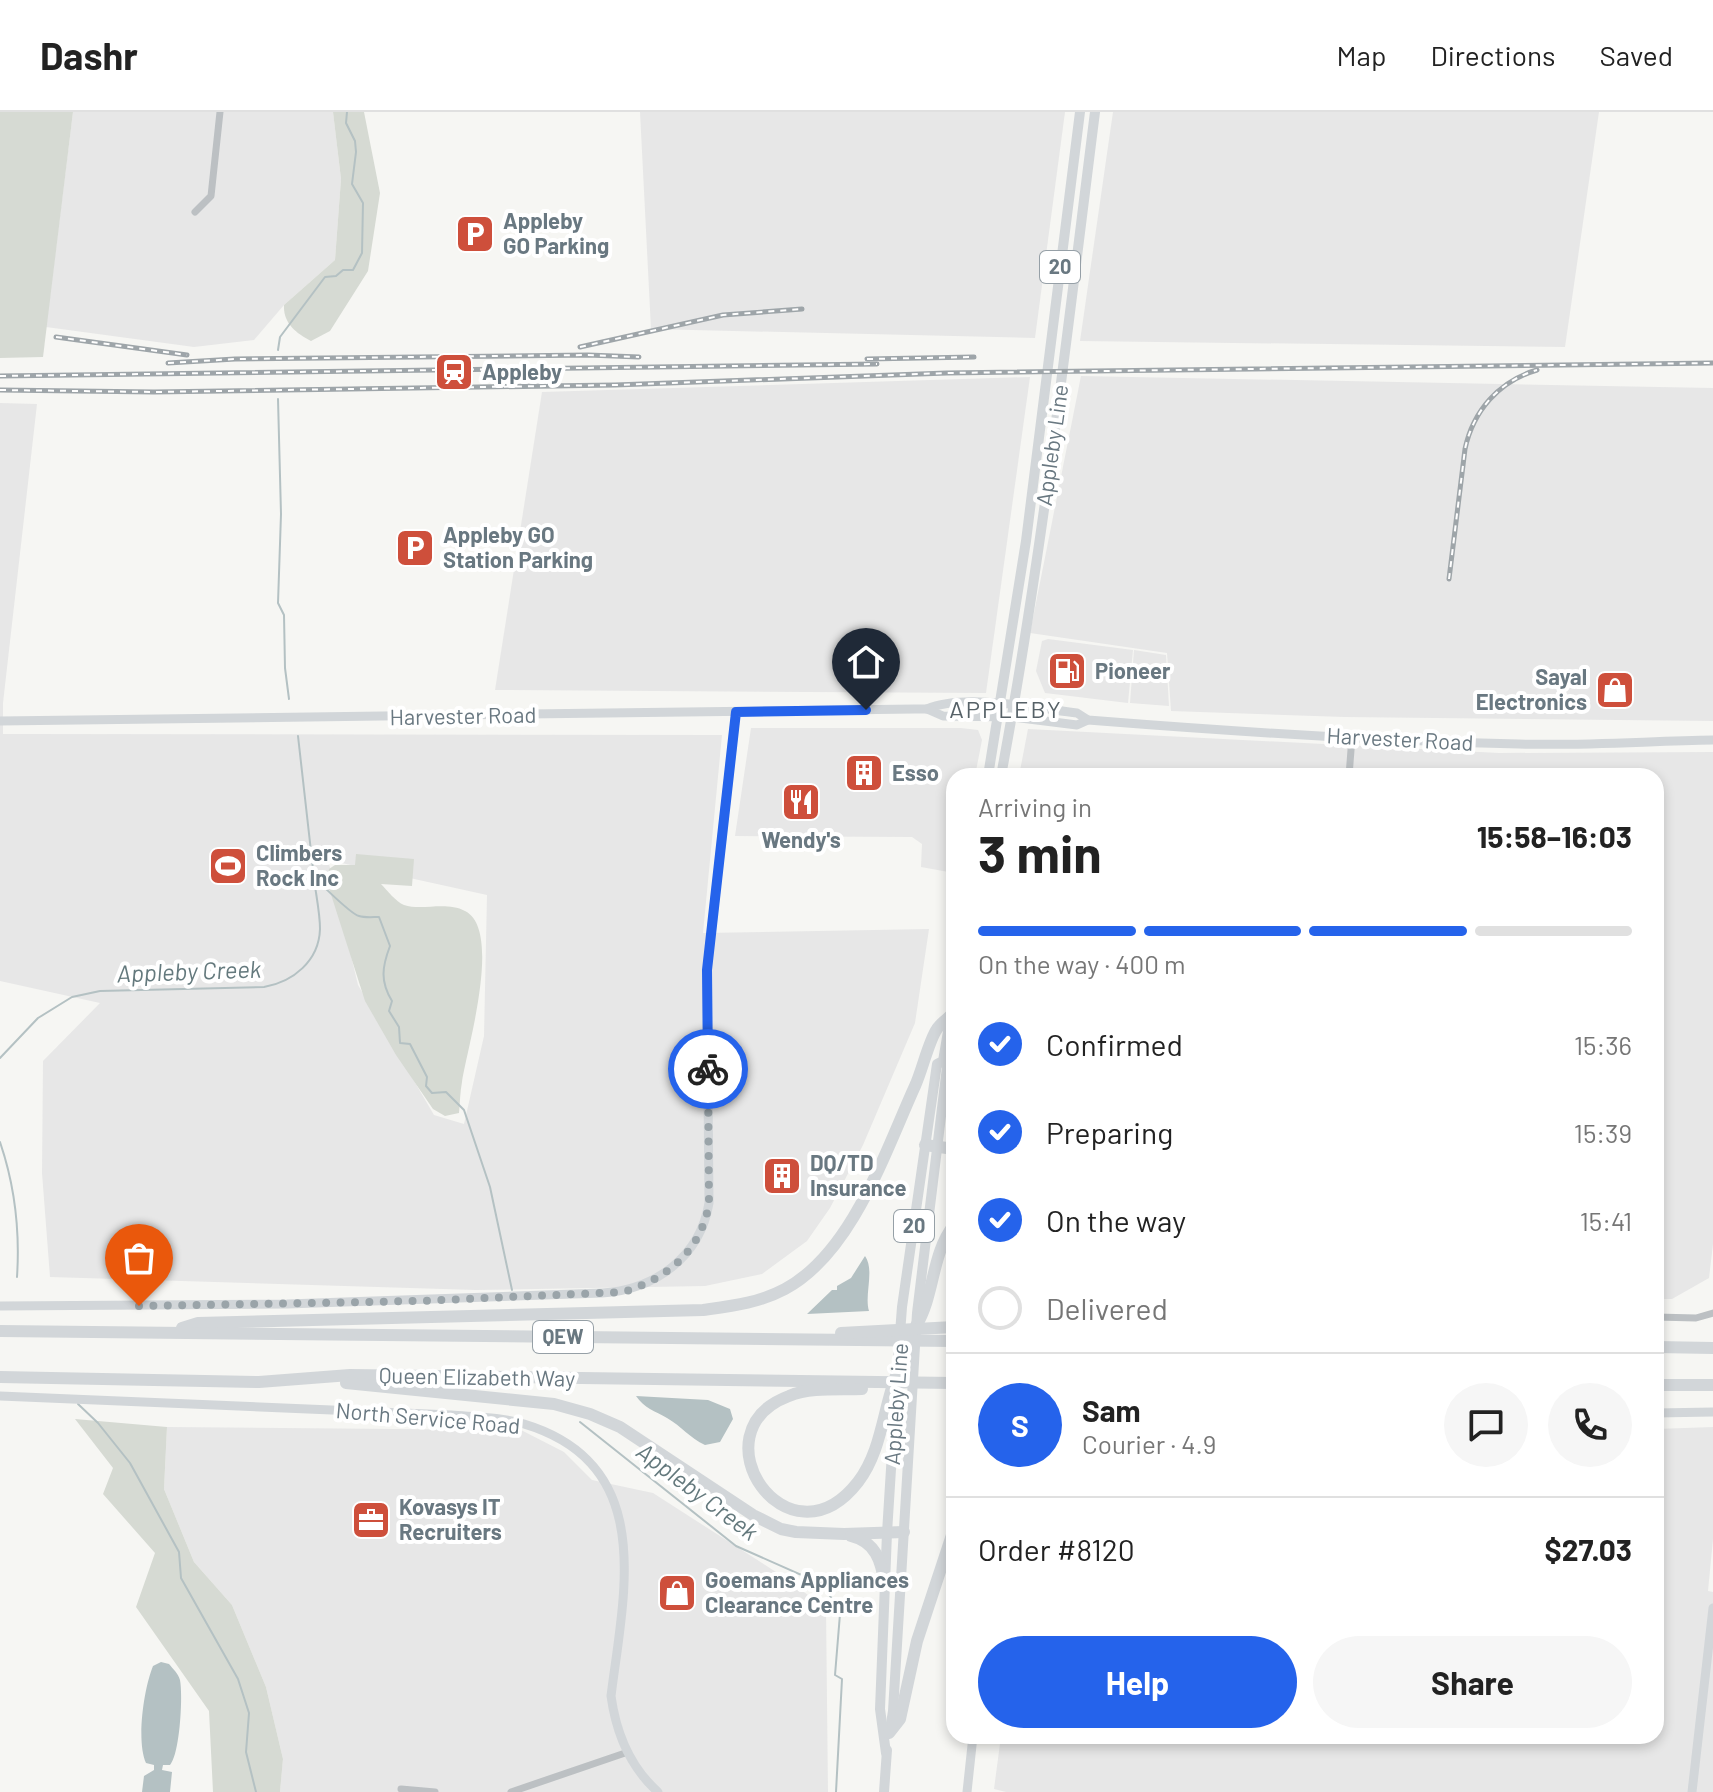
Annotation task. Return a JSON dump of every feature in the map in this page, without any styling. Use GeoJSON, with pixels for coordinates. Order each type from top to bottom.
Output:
{"type":"FeatureCollection","features":[{"type":"Feature","properties":{"kind":"highway"},"geometry":{"type":"LineString","coordinates":[[172,1332],[198,1323],[703,1310],[772,1295],[788,1288],[820,1263],[843,1233],[900,1117],[936,1030],[946,1020]]}},
{"type":"Feature","properties":{"kind":"highway"},"geometry":{"type":"LineString","coordinates":[[931,1146],[946,1148]]}},
{"type":"Feature","properties":{"kind":"highway"},"geometry":{"type":"LineString","coordinates":[[916,1326],[946,1241]]}},
{"type":"Feature","properties":{"kind":"highway"},"geometry":{"type":"LineString","coordinates":[[802,1339],[840,1333],[946,1327]]}},
{"type":"Feature","properties":{"kind":"highway","name":"Queen Elizabeth Way"},"geometry":{"type":"LineString","coordinates":[[0,1331],[946,1341]]}},
{"type":"Feature","properties":{"kind":"highway"},"geometry":{"type":"LineString","coordinates":[[1664,1347],[1713,1348]]}},
{"type":"Feature","properties":{"kind":"highway"},"geometry":{"type":"LineString","coordinates":[[897,1373],[892,1402],[867,1468],[840,1500],[817,1510],[791,1508],[772,1499],[757,1483],[750,1464],[751,1435],[759,1418],[782,1399],[803,1392],[946,1384]]}},
{"type":"Feature","properties":{"kind":"highway","name":"Queen Elizabeth Way"},"geometry":{"type":"LineString","coordinates":[[0,1377],[259,1382],[350,1375],[946,1384]]}},
{"type":"Feature","properties":{"kind":"highway"},"geometry":{"type":"LineString","coordinates":[[259,1382],[348,1383],[554,1404],[590,1414],[620,1427],[767,1523],[796,1532],[904,1532]]}},
{"type":"Feature","properties":{"kind":"highway"},"geometry":{"type":"LineString","coordinates":[[1664,1385],[1713,1385]]}},
{"type":"Feature","properties":{"kind":"highway"},"geometry":{"type":"LineString","coordinates":[[844,1534],[859,1538],[875,1550],[885,1584]]}},
{"type":"Feature","properties":{"kind":"highway"},"geometry":{"type":"LineString","coordinates":[[889,1733],[900,1719],[917,1641],[946,1553]]}},
{"type":"Feature","properties":{"kind":"main road","name":"Appleby Line"},"geometry":{"type":"LineString","coordinates":[[989,768],[1028,527],[1080,112]]}},
{"type":"Feature","properties":{"kind":"main road","name":"Appleby Line"},"geometry":{"type":"LineString","coordinates":[[1003,768],[1014,711],[1095,112]]}},
{"type":"Feature","properties":{"kind":"main road","name":"Appleby Line"},"geometry":{"type":"LineString","coordinates":[[946,1042],[943,1061],[946,1066]]}},
{"type":"Feature","properties":{"kind":"main road","name":"Appleby Line"},"geometry":{"type":"LineString","coordinates":[[897,1373],[902,1307],[946,1072]]}},
{"type":"Feature","properties":{"kind":"main road","name":"Appleby Line"},"geometry":{"type":"LineString","coordinates":[[921,1307],[931,1146]]}},
{"type":"Feature","properties":{"kind":"main road","name":"Appleby Line"},"geometry":{"type":"LineString","coordinates":[[884,1792],[893,1711],[916,1326]]}},
{"type":"Feature","properties":{"kind":"main road","name":"Appleby Line"},"geometry":{"type":"LineString","coordinates":[[886,1753],[880,1709],[892,1402]]}},
{"type":"Feature","properties":{"kind":"street"},"geometry":{"type":"LineString","coordinates":[[195,212],[211,196],[220,112]]}},
{"type":"Feature","properties":{"kind":"street","name":"Harvester Road"},"geometry":{"type":"LineString","coordinates":[[0,721],[927,709],[941,703],[1000,703],[1014,711],[1077,725],[1088,720],[1257,733],[1523,744],[1713,740]]}},
{"type":"Feature","properties":{"kind":"street","name":"Harvester Road"},"geometry":{"type":"LineString","coordinates":[[927,709],[943,716],[998,716],[1014,711]]}},
{"type":"Feature","properties":{"kind":"street"},"geometry":{"type":"LineString","coordinates":[[0,1306],[287,1304],[623,1292],[641,1287],[667,1272],[687,1254],[698,1238],[706,1221],[709,1203],[707,970],[736,712]]}},
{"type":"Feature","properties":{"kind":"street"},"geometry":{"type":"LineString","coordinates":[[974,716],[995,733]]}},
{"type":"Feature","properties":{"kind":"street"},"geometry":{"type":"LineString","coordinates":[[1350,768],[1352,737]]}},
{"type":"Feature","properties":{"kind":"street"},"geometry":{"type":"LineString","coordinates":[[1664,1317],[1696,1318],[1713,1313]]}},
{"type":"Feature","properties":{"kind":"street","name":"North Service Road"},"geometry":{"type":"LineString","coordinates":[[0,1396],[509,1420],[546,1432],[578,1451],[607,1488],[621,1519],[626,1572],[611,1696],[618,1731],[628,1752],[638,1770],[658,1792]]}},
{"type":"Feature","properties":{"kind":"street"},"geometry":{"type":"LineString","coordinates":[[1664,1413],[1713,1412]]}},
{"type":"Feature","properties":{"kind":"street"},"geometry":{"type":"LineString","coordinates":[[1692,1792],[1713,1608]]}},
{"type":"Feature","properties":{"kind":"street"},"geometry":{"type":"LineString","coordinates":[[967,1792],[972,1744]]}},
{"type":"Feature","properties":{"kind":"street"},"geometry":{"type":"LineString","coordinates":[[511,1792],[628,1752]]}},
{"type":"Feature","properties":{"kind":"street"},"geometry":{"type":"LineString","coordinates":[[401,1789],[435,1792]]}},
{"type":"Feature","properties":{"kind":"shaded area"},"geometry":{"type":"Polygon","coordinates":[[[0,112],[73,112],[43,357],[0,358],[0,112]]]}},
{"type":"Feature","properties":{"kind":"shaded area"},"geometry":{"type":"Polygon","coordinates":[[[73,112],[333,112],[341,179],[335,260],[284,305],[254,340],[194,347],[46,327],[73,112]]]}},
{"type":"Feature","properties":{"kind":"shaded area"},"geometry":{"type":"Polygon","coordinates":[[[333,112],[364,112],[380,193],[368,271],[330,331],[311,341],[292,327],[284,305],[335,260],[341,179],[333,112]]]}},
{"type":"Feature","properties":{"kind":"shaded area"},"geometry":{"type":"Polygon","coordinates":[[[640,112],[1065,112],[1035,338],[651,329],[640,112]]]}},
{"type":"Feature","properties":{"kind":"shaded area"},"geometry":{"type":"Polygon","coordinates":[[[1113,112],[1599,112],[1565,347],[1080,341],[1113,112]]]}},
{"type":"Feature","properties":{"kind":"shaded area"},"geometry":{"type":"Polygon","coordinates":[[[1081,376],[1713,388],[1713,721],[1344,717],[1171,711],[1167,653],[1030,633],[1081,376]]]}},
{"type":"Feature","properties":{"kind":"shaded area"},"geometry":{"type":"Polygon","coordinates":[[[1030,377],[986,693],[495,690],[542,392],[1030,377]]]}},
{"type":"Feature","properties":{"kind":"shaded area"},"geometry":{"type":"Polygon","coordinates":[[[0,403],[37,404],[3,703],[3,734],[722,735],[703,933],[929,929],[915,1023],[863,1145],[830,1208],[807,1241],[762,1274],[705,1286],[476,1290],[50,1277],[42,1173],[43,1061],[100,1003],[0,981],[0,403]],[[328,860],[358,985],[434,1115],[464,1124],[484,1036],[487,895],[328,860]]]}},
{"type":"Feature","properties":{"kind":"shaded area"},"geometry":{"type":"Polygon","coordinates":[[[1048,639],[1133,650],[1128,703],[1045,693],[1036,671],[1042,641],[1048,639]]]}},
{"type":"Feature","properties":{"kind":"shaded area"},"geometry":{"type":"Polygon","coordinates":[[[1134,650],[1166,655],[1169,706],[1130,703],[1134,650]]]}},
{"type":"Feature","properties":{"kind":"shaded area"},"geometry":{"type":"Polygon","coordinates":[[[751,728],[978,730],[982,740],[977,768],[946,768],[946,872],[921,867],[922,844],[912,837],[735,836],[751,728]]]}},
{"type":"Feature","properties":{"kind":"shaded area"},"geometry":{"type":"Polygon","coordinates":[[[1028,729],[1499,753],[1713,752],[1713,1244],[1709,1278],[1672,1299],[1664,1299],[1664,768],[1021,768],[1028,729]]]}},
{"type":"Feature","properties":{"kind":"shaded area"},"geometry":{"type":"Polygon","coordinates":[[[356,854],[414,859],[412,886],[381,884],[392,896],[411,907],[458,908],[476,922],[481,941],[480,991],[461,1086],[459,1113],[445,1116],[433,1109],[396,1055],[365,1001],[327,882],[329,869],[335,865],[355,865],[356,854]]]}},
{"type":"Feature","properties":{"kind":"shaded area"},"geometry":{"type":"Polygon","coordinates":[[[865,1256],[869,1268],[869,1311],[807,1314],[832,1290],[837,1290],[837,1286],[851,1278],[865,1256]]]}},
{"type":"Feature","properties":{"kind":"shaded area"},"geometry":{"type":"Polygon","coordinates":[[[636,1396],[708,1400],[730,1409],[733,1419],[720,1442],[705,1445],[636,1396]]]}},
{"type":"Feature","properties":{"kind":"shaded area"},"geometry":{"type":"Polygon","coordinates":[[[75,1419],[167,1427],[164,1489],[194,1562],[232,1605],[266,1687],[283,1759],[280,1792],[213,1792],[209,1711],[136,1607],[155,1553],[103,1494],[113,1468],[75,1419]]]}},
{"type":"Feature","properties":{"kind":"shaded area"},"geometry":{"type":"Polygon","coordinates":[[[167,1427],[521,1430],[564,1452],[592,1480],[653,1493],[826,1608],[828,1792],[280,1792],[283,1759],[266,1687],[232,1605],[194,1562],[164,1489],[167,1427]]]}},
{"type":"Feature","properties":{"kind":"shaded area"},"geometry":{"type":"Polygon","coordinates":[[[1713,1427],[1713,1539],[1708,1591],[1713,1592],[1713,1792],[1006,1792],[994,1789],[1000,1744],[1664,1744],[1664,1429],[1713,1427]]]}},
{"type":"Feature","properties":{"kind":"shaded area"},"geometry":{"type":"Polygon","coordinates":[[[161,1662],[169,1664],[177,1673],[181,1688],[181,1711],[173,1759],[170,1765],[163,1765],[162,1770],[172,1772],[170,1792],[142,1792],[144,1776],[154,1770],[154,1765],[146,1763],[143,1753],[141,1728],[144,1701],[153,1666],[161,1662]]]}},
{"type":"Feature","properties":{"kind":"waterway","name":"Appleby Creek"},"geometry":{"type":"LineString","coordinates":[[278,350],[280,337],[325,277],[336,276],[343,270],[353,270],[362,253],[363,203],[352,184],[356,152],[355,141],[346,123],[347,112]]}},
{"type":"Feature","properties":{"kind":"waterway","name":"Appleby Creek"},"geometry":{"type":"LineString","coordinates":[[278,399],[281,514],[278,603],[284,615],[289,699]]}},
{"type":"Feature","properties":{"kind":"waterway","name":"Appleby Creek"},"geometry":{"type":"LineString","coordinates":[[298,736],[314,878],[355,914],[379,917],[390,946],[384,980],[392,1001],[389,1011],[399,1027],[400,1043],[410,1044],[427,1077],[426,1086],[432,1093],[446,1092],[464,1110],[490,1187],[512,1290]]}},
{"type":"Feature","properties":{"kind":"waterway","name":"Appleby Creek"},"geometry":{"type":"LineString","coordinates":[[0,1058],[38,1018],[72,997],[100,991],[264,987],[294,975],[309,960],[318,940],[320,923],[314,879]]}},
{"type":"Feature","properties":{"kind":"waterway","name":"Appleby Creek"},"geometry":{"type":"LineString","coordinates":[[0,1142],[15,1209],[17,1277]]}},
{"type":"Feature","properties":{"kind":"waterway","name":"Appleby Creek"},"geometry":{"type":"LineString","coordinates":[[78,1404],[98,1423],[130,1463],[179,1552],[181,1578],[238,1679],[249,1713],[246,1752],[256,1792]]}},
{"type":"Feature","properties":{"kind":"waterway","name":"Appleby Creek"},"geometry":{"type":"LineString","coordinates":[[580,1422],[736,1546],[824,1585],[840,1614],[835,1675],[842,1679],[836,1792]]}},
{"type":"Feature","properties":{"kind":"railway"},"geometry":{"type":"LineString","coordinates":[[580,347],[723,315],[802,309]]}},
{"type":"Feature","properties":{"kind":"railway"},"geometry":{"type":"LineString","coordinates":[[56,337],[187,355]]}},
{"type":"Feature","properties":{"kind":"railway"},"geometry":{"type":"LineString","coordinates":[[168,363],[235,359],[639,357]]}},
{"type":"Feature","properties":{"kind":"railway"},"geometry":{"type":"LineString","coordinates":[[867,359],[974,357]]}},
{"type":"Feature","properties":{"kind":"railway"},"geometry":{"type":"LineString","coordinates":[[0,390],[154,392],[615,385],[947,373],[1713,363]]}},
{"type":"Feature","properties":{"kind":"railway"},"geometry":{"type":"LineString","coordinates":[[0,376],[877,364]]}},
{"type":"Feature","properties":{"kind":"railway"},"geometry":{"type":"LineString","coordinates":[[1449,579],[1465,449],[1474,422],[1500,390],[1537,370]]}},
{"type":"Feature","properties":{"kind":"way so far"},"geometry":{"type":"LineString","coordinates":[[139,1306],[459,1300],[623,1292],[641,1287],[667,1272],[687,1254],[706,1221],[709,1203],[708,1069]]}},
{"type":"Feature","properties":{"kind":"place","name":"Appleby GO Parking"},"geometry":{"type":"Point","coordinates":[475,234]}},
{"type":"Feature","properties":{"kind":"place","name":"Appleby"},"geometry":{"type":"Point","coordinates":[454,372]}},
{"type":"Feature","properties":{"kind":"place","name":"Appleby GO Station Parking"},"geometry":{"type":"Point","coordinates":[415,548]}},
{"type":"Feature","properties":{"kind":"place","name":"Pioneer"},"geometry":{"type":"Point","coordinates":[1067,671]}},
{"type":"Feature","properties":{"kind":"place","name":"Sayal Electronics"},"geometry":{"type":"Point","coordinates":[1615,690]}},
{"type":"Feature","properties":{"kind":"place","name":"Esso"},"geometry":{"type":"Point","coordinates":[864,773]}},
{"type":"Feature","properties":{"kind":"place","name":"Wendy's"},"geometry":{"type":"Point","coordinates":[801,802]}},
{"type":"Feature","properties":{"kind":"place","name":"Climbers Rock Inc"},"geometry":{"type":"Point","coordinates":[228,866]}},
{"type":"Feature","properties":{"kind":"place","name":"DQ/TD Insurance"},"geometry":{"type":"Point","coordinates":[782,1176]}},
{"type":"Feature","properties":{"kind":"place","name":"Kovasys IT Recruiters"},"geometry":{"type":"Point","coordinates":[371,1520]}},
{"type":"Feature","properties":{"kind":"place","name":"Goemans Appliances Clearance Centre"},"geometry":{"type":"Point","coordinates":[677,1593]}},
{"type":"Feature","properties":{"kind":"district","name":"APPLEBY"},"geometry":{"type":"Point","coordinates":[1006,710]}},
{"type":"Feature","properties":{"kind":"route"},"geometry":{"type":"LineString","coordinates":[[708,1069],[707,970],[736,712],[866,710]]}}]}
